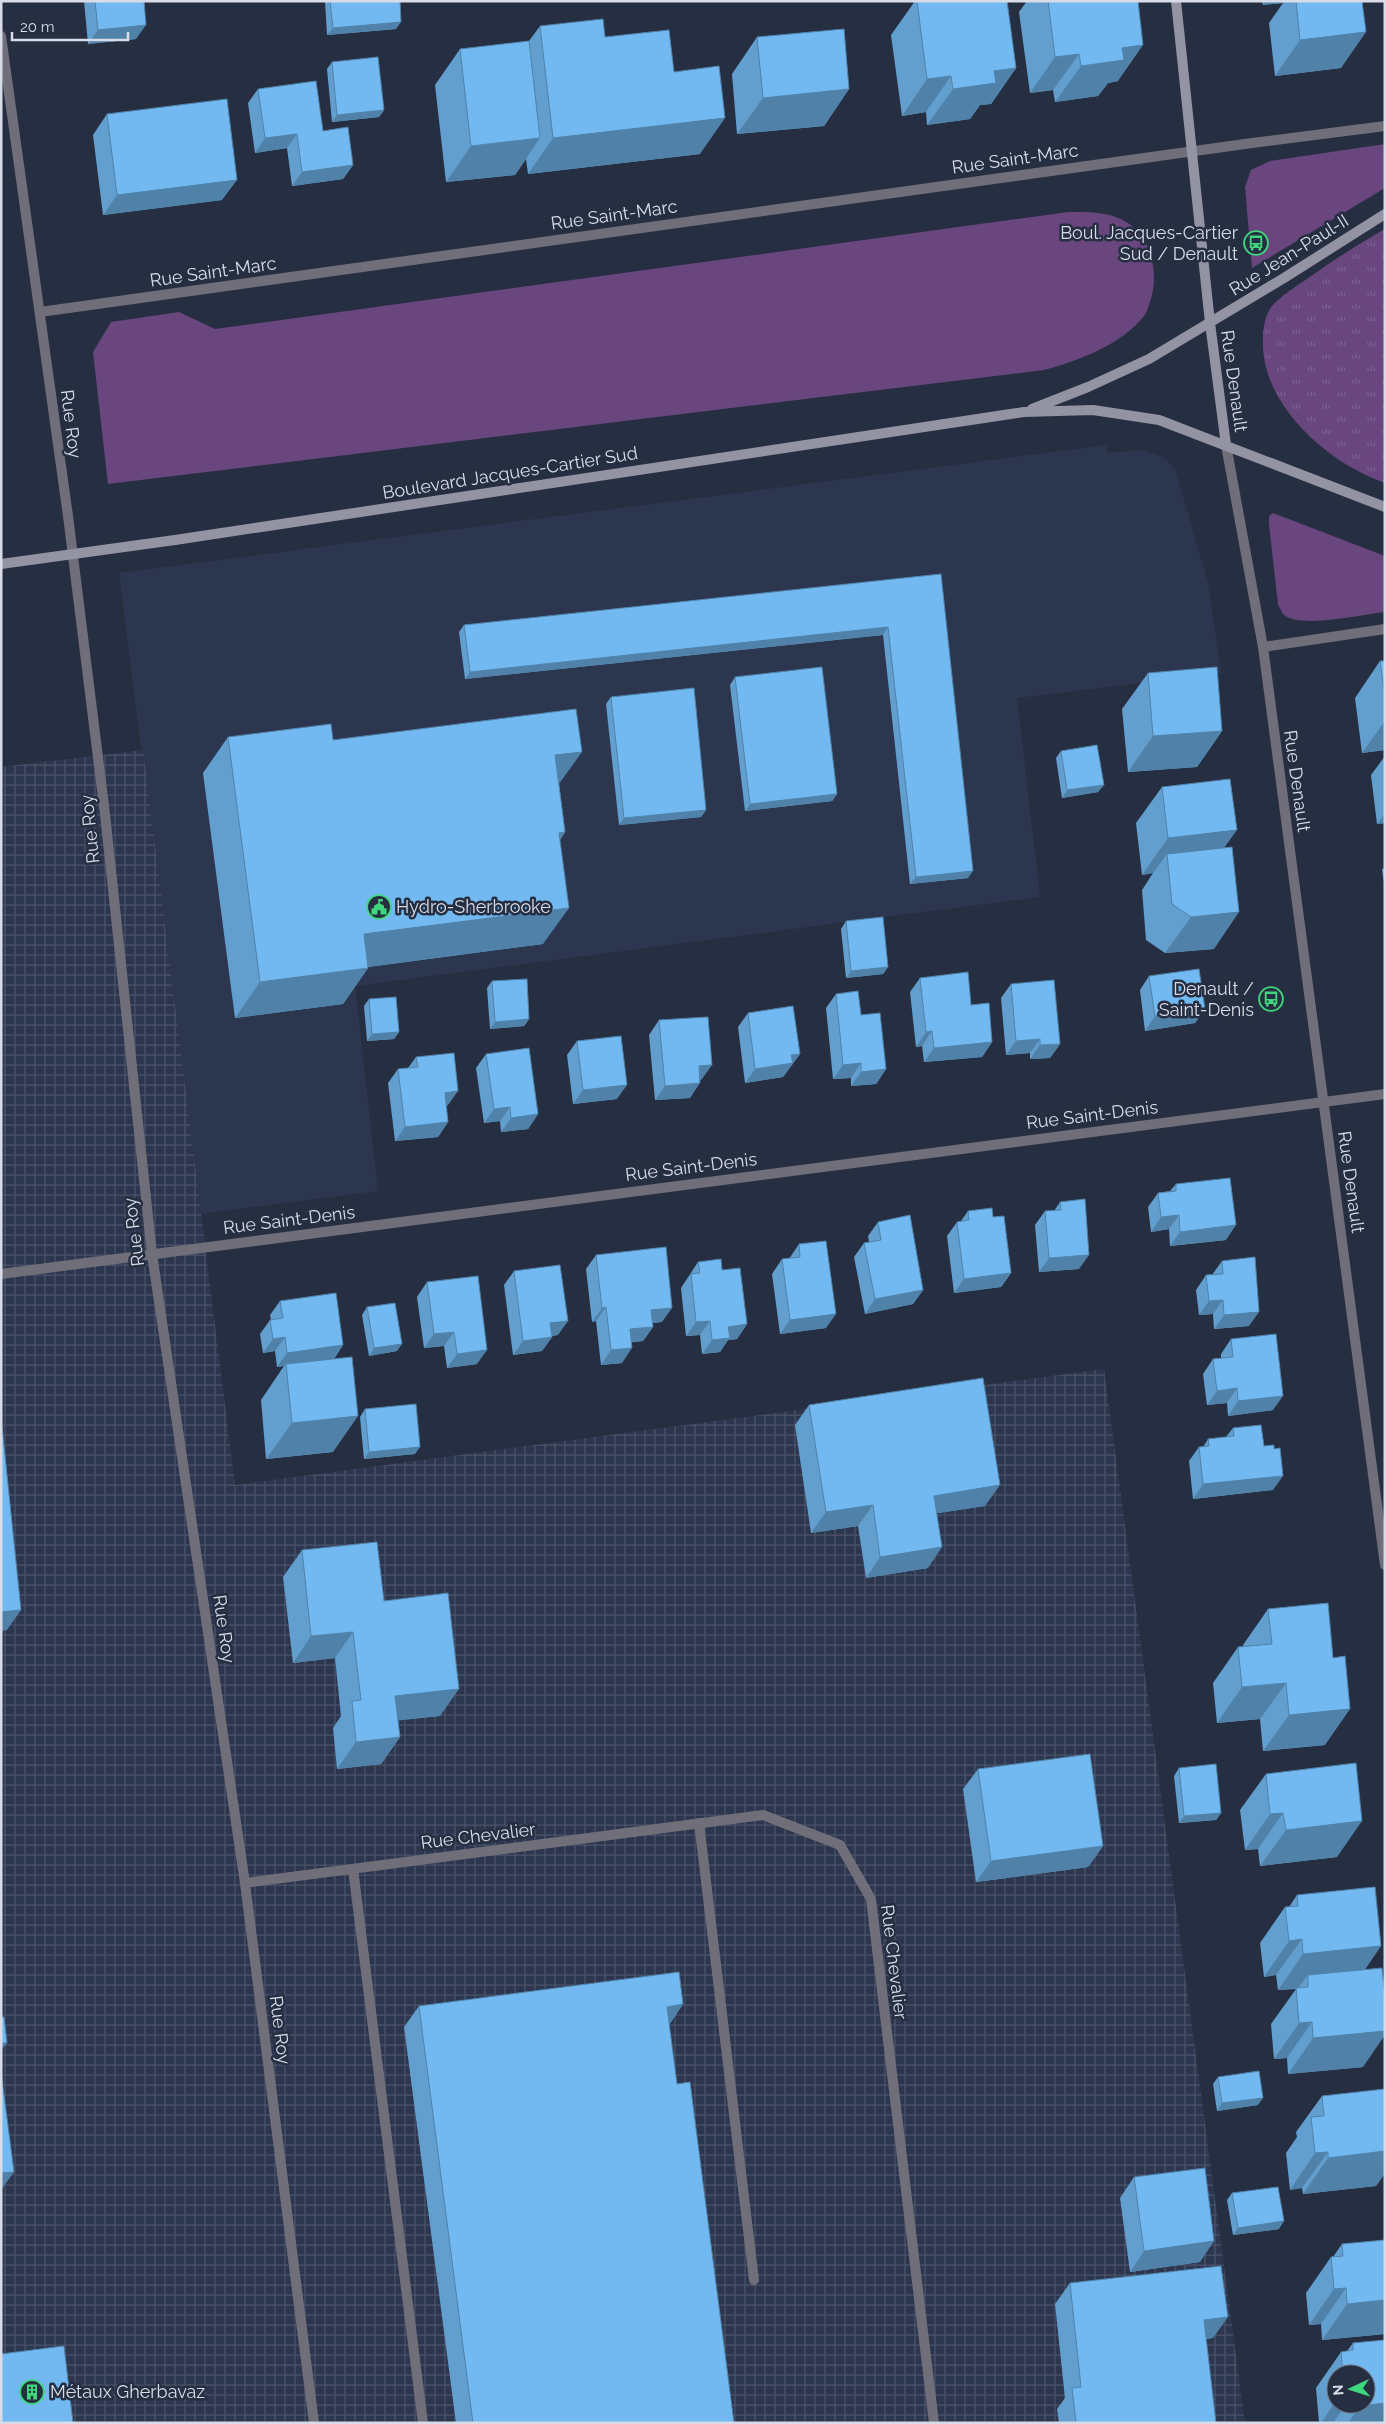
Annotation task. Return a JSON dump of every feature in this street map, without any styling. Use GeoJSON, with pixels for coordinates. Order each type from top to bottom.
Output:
{"type":"FeatureCollection","features":[{"type":"Feature","properties":{"kind":"main road","name":"Rue Denault"},"geometry":{"type":"LineString","coordinates":[[1176,1],[1210,323],[1226,445]]}},
{"type":"Feature","properties":{"kind":"main road","name":"Rue Jean-Paul-II"},"geometry":{"type":"LineString","coordinates":[[1210,323],[1385,214]]}},
{"type":"Feature","properties":{"kind":"main road","name":"Boulevard Jacques-Cartier Sud"},"geometry":{"type":"LineString","coordinates":[[1024,412],[1088,387],[1148,359],[1210,323]]}},
{"type":"Feature","properties":{"kind":"main road","name":"Boulevard Jacques-Cartier Sud"},"geometry":{"type":"LineString","coordinates":[[1,564],[175,540],[1024,412],[1093,410],[1159,420],[1385,507]]}},
{"type":"Feature","properties":{"kind":"street","name":"Rue Roy"},"geometry":{"type":"LineString","coordinates":[[1,36],[68,516],[103,804],[152,1254],[245,1883],[314,2423]]}},
{"type":"Feature","properties":{"kind":"street"},"geometry":{"type":"LineString","coordinates":[[1193,151],[1385,126]]}},
{"type":"Feature","properties":{"kind":"street","name":"Rue Saint-Marc"},"geometry":{"type":"LineString","coordinates":[[40,312],[1193,151]]}},
{"type":"Feature","properties":{"kind":"street","name":"Rue Denault"},"geometry":{"type":"LineString","coordinates":[[1226,445],[1263,647],[1385,1565]]}},
{"type":"Feature","properties":{"kind":"street"},"geometry":{"type":"LineString","coordinates":[[1263,647],[1385,629]]}},
{"type":"Feature","properties":{"kind":"street","name":"Rue Saint-Denis"},"geometry":{"type":"LineString","coordinates":[[1,1274],[1385,1094]]}},
{"type":"Feature","properties":{"kind":"street","name":"Rue Chevalier"},"geometry":{"type":"LineString","coordinates":[[245,1883],[763,1815],[840,1845],[871,1899],[934,2423]]}},
{"type":"Feature","properties":{"kind":"street"},"geometry":{"type":"LineString","coordinates":[[699,1824],[754,2280]]}},
{"type":"Feature","properties":{"kind":"street"},"geometry":{"type":"LineString","coordinates":[[353,1869],[423,2423]]}},
{"type":"Feature","properties":{"kind":"shaded area"},"geometry":{"type":"Polygon","coordinates":[[[1107,445],[1107,453],[1141,450],[1163,457],[1175,469],[1208,583],[1221,673],[1017,698],[1040,897],[355,986],[378,1191],[200,1214],[119,573],[1107,445]]]}},
{"type":"Feature","properties":{"kind":"shaded area"},"geometry":{"type":"Polygon","coordinates":[[[143,750],[235,1485],[1104,1369],[1245,2423],[1,2423],[1,767],[143,750]]]}},
{"type":"Feature","properties":{"kind":"green space"},"geometry":{"type":"Polygon","coordinates":[[[1385,144],[1385,188],[1252,268],[1245,187],[1251,170],[1270,161],[1385,144]]]}},
{"type":"Feature","properties":{"kind":"green space"},"geometry":{"type":"Polygon","coordinates":[[[1068,212],[1091,212],[1114,216],[1128,223],[1136,230],[1143,239],[1152,259],[1154,270],[1153,292],[1144,316],[1123,335],[1085,357],[1044,370],[108,484],[93,352],[111,322],[179,312],[215,329],[1068,212]]]}},
{"type":"Feature","properties":{"kind":"green space"},"geometry":{"type":"Polygon","coordinates":[[[1385,229],[1385,483],[1342,462],[1322,447],[1286,410],[1274,388],[1266,366],[1263,342],[1264,328],[1269,310],[1277,301],[1331,262],[1385,229]]]}},
{"type":"Feature","properties":{"kind":"green space"},"geometry":{"type":"Polygon","coordinates":[[[1273,513],[1385,556],[1385,612],[1317,621],[1292,619],[1284,615],[1278,605],[1269,524],[1269,516],[1273,513]]]}},
{"type":"Feature","properties":{"kind":"building"},"geometry":{"type":"Polygon","coordinates":[[[95,1],[144,1],[146,25],[98,30],[95,1]]]}},
{"type":"Feature","properties":{"kind":"building"},"geometry":{"type":"Polygon","coordinates":[[[330,1],[400,1],[401,22],[333,28],[330,1]]]}},
{"type":"Feature","properties":{"kind":"building"},"geometry":{"type":"Polygon","coordinates":[[[917,1],[1007,1],[1016,68],[994,71],[996,83],[953,89],[951,76],[927,79],[917,1]]]}},
{"type":"Feature","properties":{"kind":"building"},"geometry":{"type":"Polygon","coordinates":[[[1048,1],[1138,1],[1143,45],[1122,48],[1124,60],[1081,66],[1079,54],[1055,57],[1048,1]]]}},
{"type":"Feature","properties":{"kind":"building"},"geometry":{"type":"Polygon","coordinates":[[[1296,1],[1362,1],[1366,32],[1300,40],[1296,1]]]}},
{"type":"Feature","properties":{"kind":"building"},"geometry":{"type":"Polygon","coordinates":[[[603,19],[605,37],[669,30],[674,72],[719,66],[725,118],[553,138],[540,26],[603,19]]]}},
{"type":"Feature","properties":{"kind":"building"},"geometry":{"type":"Polygon","coordinates":[[[844,29],[849,89],[763,98],[757,37],[844,29]]]}},
{"type":"Feature","properties":{"kind":"building"},"geometry":{"type":"Polygon","coordinates":[[[529,41],[540,138],[471,146],[460,49],[529,41]]]}},
{"type":"Feature","properties":{"kind":"building"},"geometry":{"type":"Polygon","coordinates":[[[378,57],[384,110],[337,115],[332,62],[378,57]]]}},
{"type":"Feature","properties":{"kind":"building"},"geometry":{"type":"Polygon","coordinates":[[[316,81],[323,131],[348,127],[353,165],[302,172],[297,134],[265,138],[258,89],[316,81]]]}},
{"type":"Feature","properties":{"kind":"building"},"geometry":{"type":"Polygon","coordinates":[[[227,99],[237,180],[117,195],[107,114],[227,99]]]}},
{"type":"Feature","properties":{"kind":"building"},"geometry":{"type":"Polygon","coordinates":[[[941,574],[973,871],[916,877],[888,627],[470,672],[464,625],[941,574]]]}},
{"type":"Feature","properties":{"kind":"building"},"geometry":{"type":"Polygon","coordinates":[[[1380,661],[1385,661],[1385,696],[1380,661]]]}},
{"type":"Feature","properties":{"kind":"building"},"geometry":{"type":"Polygon","coordinates":[[[822,667],[837,794],[750,804],[735,677],[822,667]]]}},
{"type":"Feature","properties":{"kind":"building"},"geometry":{"type":"Polygon","coordinates":[[[1217,667],[1222,731],[1153,736],[1148,673],[1217,667]]]}},
{"type":"Feature","properties":{"kind":"building"},"geometry":{"type":"Polygon","coordinates":[[[694,688],[706,810],[624,818],[611,697],[694,688]]]}},
{"type":"Feature","properties":{"kind":"building","name":"Hydro-Sherbrooke"},"geometry":{"type":"Polygon","coordinates":[[[576,709],[582,752],[555,755],[565,832],[559,833],[569,908],[364,934],[368,968],[260,982],[228,737],[331,724],[333,740],[576,709]]]}},
{"type":"Feature","properties":{"kind":"building"},"geometry":{"type":"Polygon","coordinates":[[[1097,745],[1104,785],[1067,790],[1061,751],[1097,745]]]}},
{"type":"Feature","properties":{"kind":"building"},"geometry":{"type":"Polygon","coordinates":[[[1230,779],[1237,830],[1168,838],[1162,787],[1230,779]]]}},
{"type":"Feature","properties":{"kind":"building"},"geometry":{"type":"Polygon","coordinates":[[[1232,847],[1239,912],[1191,917],[1172,904],[1167,854],[1232,847]]]}},
{"type":"Feature","properties":{"kind":"building"},"geometry":{"type":"Polygon","coordinates":[[[883,917],[888,967],[851,971],[846,921],[883,917]]]}},
{"type":"Feature","properties":{"kind":"building"},"geometry":{"type":"Polygon","coordinates":[[[1199,969],[1205,1009],[1155,1016],[1149,976],[1199,969]]]}},
{"type":"Feature","properties":{"kind":"building"},"geometry":{"type":"Polygon","coordinates":[[[968,972],[971,1005],[989,1003],[992,1042],[934,1048],[932,1031],[926,1032],[920,978],[968,972]]]}},
{"type":"Feature","properties":{"kind":"building"},"geometry":{"type":"Polygon","coordinates":[[[527,979],[529,1019],[495,1022],[492,981],[527,979]]]}},
{"type":"Feature","properties":{"kind":"building"},"geometry":{"type":"Polygon","coordinates":[[[1054,980],[1060,1044],[1040,1045],[1040,1039],[1016,1041],[1011,984],[1054,980]]]}},
{"type":"Feature","properties":{"kind":"building"},"geometry":{"type":"Polygon","coordinates":[[[858,991],[861,1015],[880,1013],[886,1069],[861,1072],[861,1063],[843,1065],[836,994],[858,991]]]}},
{"type":"Feature","properties":{"kind":"building"},"geometry":{"type":"Polygon","coordinates":[[[396,997],[399,1032],[372,1034],[369,999],[396,997]]]}},
{"type":"Feature","properties":{"kind":"building"},"geometry":{"type":"Polygon","coordinates":[[[793,1006],[800,1054],[791,1055],[793,1063],[755,1069],[748,1013],[793,1006]]]}},
{"type":"Feature","properties":{"kind":"building"},"geometry":{"type":"Polygon","coordinates":[[[708,1017],[712,1065],[699,1066],[700,1083],[665,1086],[659,1020],[708,1017]]]}},
{"type":"Feature","properties":{"kind":"building"},"geometry":{"type":"Polygon","coordinates":[[[621,1036],[627,1085],[583,1090],[577,1041],[621,1036]]]}},
{"type":"Feature","properties":{"kind":"building"},"geometry":{"type":"Polygon","coordinates":[[[529,1048],[538,1114],[511,1118],[510,1107],[494,1109],[486,1054],[529,1048]]]}},
{"type":"Feature","properties":{"kind":"building"},"geometry":{"type":"Polygon","coordinates":[[[454,1053],[458,1091],[445,1093],[448,1122],[405,1127],[398,1069],[418,1067],[416,1057],[454,1053]]]}},
{"type":"Feature","properties":{"kind":"building"},"geometry":{"type":"Polygon","coordinates":[[[1230,1178],[1236,1225],[1180,1232],[1179,1215],[1161,1217],[1158,1193],[1176,1191],[1176,1184],[1230,1178]]]}},
{"type":"Feature","properties":{"kind":"building"},"geometry":{"type":"Polygon","coordinates":[[[1085,1199],[1089,1255],[1049,1258],[1045,1211],[1061,1210],[1060,1202],[1085,1199]]]}},
{"type":"Feature","properties":{"kind":"building"},"geometry":{"type":"Polygon","coordinates":[[[992,1208],[993,1217],[1004,1216],[1011,1273],[964,1279],[957,1222],[969,1220],[968,1211],[992,1208]]]}},
{"type":"Feature","properties":{"kind":"building"},"geometry":{"type":"Polygon","coordinates":[[[910,1215],[923,1290],[875,1299],[864,1243],[881,1240],[878,1222],[910,1215]]]}},
{"type":"Feature","properties":{"kind":"building"},"geometry":{"type":"Polygon","coordinates":[[[826,1241],[836,1314],[790,1320],[782,1259],[800,1257],[799,1244],[826,1241]]]}},
{"type":"Feature","properties":{"kind":"building"},"geometry":{"type":"Polygon","coordinates":[[[666,1247],[672,1308],[651,1310],[653,1327],[630,1329],[632,1348],[611,1350],[606,1307],[602,1308],[596,1255],[666,1247]]]}},
{"type":"Feature","properties":{"kind":"building"},"geometry":{"type":"Polygon","coordinates":[[[1255,1257],[1259,1312],[1224,1315],[1223,1300],[1209,1301],[1206,1275],[1223,1274],[1222,1261],[1255,1257]]]}},
{"type":"Feature","properties":{"kind":"building"},"geometry":{"type":"Polygon","coordinates":[[[721,1259],[722,1270],[740,1268],[747,1324],[728,1327],[730,1338],[712,1340],[710,1321],[696,1322],[691,1274],[700,1273],[698,1262],[721,1259]]]}},
{"type":"Feature","properties":{"kind":"building"},"geometry":{"type":"Polygon","coordinates":[[[560,1265],[568,1321],[550,1323],[552,1337],[523,1341],[514,1271],[560,1265]]]}},
{"type":"Feature","properties":{"kind":"building"},"geometry":{"type":"Polygon","coordinates":[[[478,1276],[487,1350],[457,1354],[454,1332],[434,1334],[427,1282],[478,1276]]]}},
{"type":"Feature","properties":{"kind":"building"},"geometry":{"type":"Polygon","coordinates":[[[336,1293],[343,1345],[287,1353],[285,1337],[273,1339],[270,1320],[283,1318],[280,1301],[336,1293]]]}},
{"type":"Feature","properties":{"kind":"building"},"geometry":{"type":"Polygon","coordinates":[[[395,1303],[402,1344],[374,1348],[367,1307],[395,1303]]]}},
{"type":"Feature","properties":{"kind":"building"},"geometry":{"type":"Polygon","coordinates":[[[1276,1334],[1283,1396],[1238,1401],[1237,1388],[1217,1391],[1213,1359],[1233,1357],[1231,1339],[1276,1334]]]}},
{"type":"Feature","properties":{"kind":"building"},"geometry":{"type":"Polygon","coordinates":[[[352,1357],[358,1416],[292,1423],[286,1364],[352,1357]]]}},
{"type":"Feature","properties":{"kind":"building"},"geometry":{"type":"Polygon","coordinates":[[[983,1378],[1000,1485],[934,1496],[942,1547],[880,1557],[873,1505],[826,1512],[809,1405],[983,1378]]]}},
{"type":"Feature","properties":{"kind":"building"},"geometry":{"type":"Polygon","coordinates":[[[416,1404],[420,1447],[369,1452],[365,1409],[416,1404]]]}},
{"type":"Feature","properties":{"kind":"building"},"geometry":{"type":"Polygon","coordinates":[[[1,1417],[21,1610],[1,1612],[1,1417]]]}},
{"type":"Feature","properties":{"kind":"building"},"geometry":{"type":"Polygon","coordinates":[[[1261,1425],[1264,1446],[1274,1445],[1274,1449],[1280,1448],[1283,1476],[1203,1484],[1199,1447],[1209,1446],[1208,1439],[1234,1436],[1233,1428],[1261,1425]]]}},
{"type":"Feature","properties":{"kind":"building"},"geometry":{"type":"Polygon","coordinates":[[[377,1542],[384,1601],[448,1593],[459,1689],[395,1696],[400,1737],[356,1742],[352,1701],[361,1700],[353,1632],[311,1636],[302,1550],[377,1542]]]}},
{"type":"Feature","properties":{"kind":"building"},"geometry":{"type":"Polygon","coordinates":[[[1328,1603],[1333,1658],[1345,1656],[1350,1709],[1289,1715],[1286,1683],[1242,1687],[1238,1647],[1272,1644],[1268,1609],[1328,1603]]]}},
{"type":"Feature","properties":{"kind":"building"},"geometry":{"type":"Polygon","coordinates":[[[1090,1754],[1103,1846],[991,1861],[978,1769],[1090,1754]]]}},
{"type":"Feature","properties":{"kind":"building"},"geometry":{"type":"Polygon","coordinates":[[[1356,1763],[1362,1821],[1286,1830],[1283,1813],[1270,1814],[1266,1774],[1356,1763]]]}},
{"type":"Feature","properties":{"kind":"building"},"geometry":{"type":"Polygon","coordinates":[[[1216,1764],[1221,1813],[1184,1816],[1179,1768],[1216,1764]]]}},
{"type":"Feature","properties":{"kind":"building"},"geometry":{"type":"Polygon","coordinates":[[[1375,1887],[1381,1946],[1303,1954],[1302,1939],[1289,1941],[1285,1907],[1298,1906],[1297,1895],[1375,1887]]]}},
{"type":"Feature","properties":{"kind":"building"},"geometry":{"type":"Polygon","coordinates":[[[1382,1968],[1385,2031],[1313,2038],[1312,2022],[1299,2023],[1296,1988],[1308,1987],[1308,1975],[1382,1968]]]}},
{"type":"Feature","properties":{"kind":"building"},"geometry":{"type":"Polygon","coordinates":[[[679,1972],[683,2004],[667,2007],[677,2084],[690,2082],[734,2423],[473,2423],[419,2006],[679,1972]]]}},
{"type":"Feature","properties":{"kind":"building"},"geometry":{"type":"Polygon","coordinates":[[[1,2017],[4,2017],[7,2043],[1,2043],[1,2017]]]}},
{"type":"Feature","properties":{"kind":"building"},"geometry":{"type":"Polygon","coordinates":[[[1259,2071],[1263,2098],[1222,2103],[1218,2077],[1259,2071]]]}},
{"type":"Feature","properties":{"kind":"building"},"geometry":{"type":"Polygon","coordinates":[[[1,2072],[14,2172],[1,2173],[1,2072]]]}},
{"type":"Feature","properties":{"kind":"building"},"geometry":{"type":"Polygon","coordinates":[[[1385,2089],[1385,2151],[1328,2158],[1328,2152],[1315,2153],[1311,2117],[1324,2116],[1322,2096],[1385,2089]]]}},
{"type":"Feature","properties":{"kind":"building"},"geometry":{"type":"Polygon","coordinates":[[[1205,2168],[1214,2241],[1144,2251],[1134,2177],[1205,2168]]]}},
{"type":"Feature","properties":{"kind":"building"},"geometry":{"type":"Polygon","coordinates":[[[1278,2187],[1284,2221],[1238,2228],[1232,2193],[1278,2187]]]}},
{"type":"Feature","properties":{"kind":"building"},"geometry":{"type":"Polygon","coordinates":[[[1385,2240],[1385,2300],[1347,2304],[1346,2288],[1334,2289],[1331,2257],[1343,2256],[1342,2244],[1385,2240]]]}},
{"type":"Feature","properties":{"kind":"building"},"geometry":{"type":"Polygon","coordinates":[[[1221,2266],[1228,2317],[1204,2320],[1216,2423],[1076,2423],[1072,2388],[1081,2387],[1070,2283],[1221,2266]]]}},
{"type":"Feature","properties":{"kind":"building"},"geometry":{"type":"Polygon","coordinates":[[[1385,2340],[1385,2403],[1376,2404],[1376,2364],[1342,2364],[1341,2352],[1353,2350],[1353,2343],[1385,2340]]]}},
{"type":"Feature","properties":{"kind":"building","name":"Métaux Gherbavaz"},"geometry":{"type":"Polygon","coordinates":[[[64,2346],[73,2423],[1,2423],[1,2354],[64,2346]]]}},
{"type":"Feature","properties":{"kind":"place","name":"Boul. Jacques-Cartier Sud / Denault"},"geometry":{"type":"Point","coordinates":[1256,243]}},
{"type":"Feature","properties":{"kind":"place","name":"Hydro-Sherbrooke"},"geometry":{"type":"Point","coordinates":[379,907]}},
{"type":"Feature","properties":{"kind":"place","name":"Denault / Saint-Denis"},"geometry":{"type":"Point","coordinates":[1271,999]}},
{"type":"Feature","properties":{"kind":"place","name":"Métaux Gherbavaz"},"geometry":{"type":"Point","coordinates":[32,2392]}}]}
